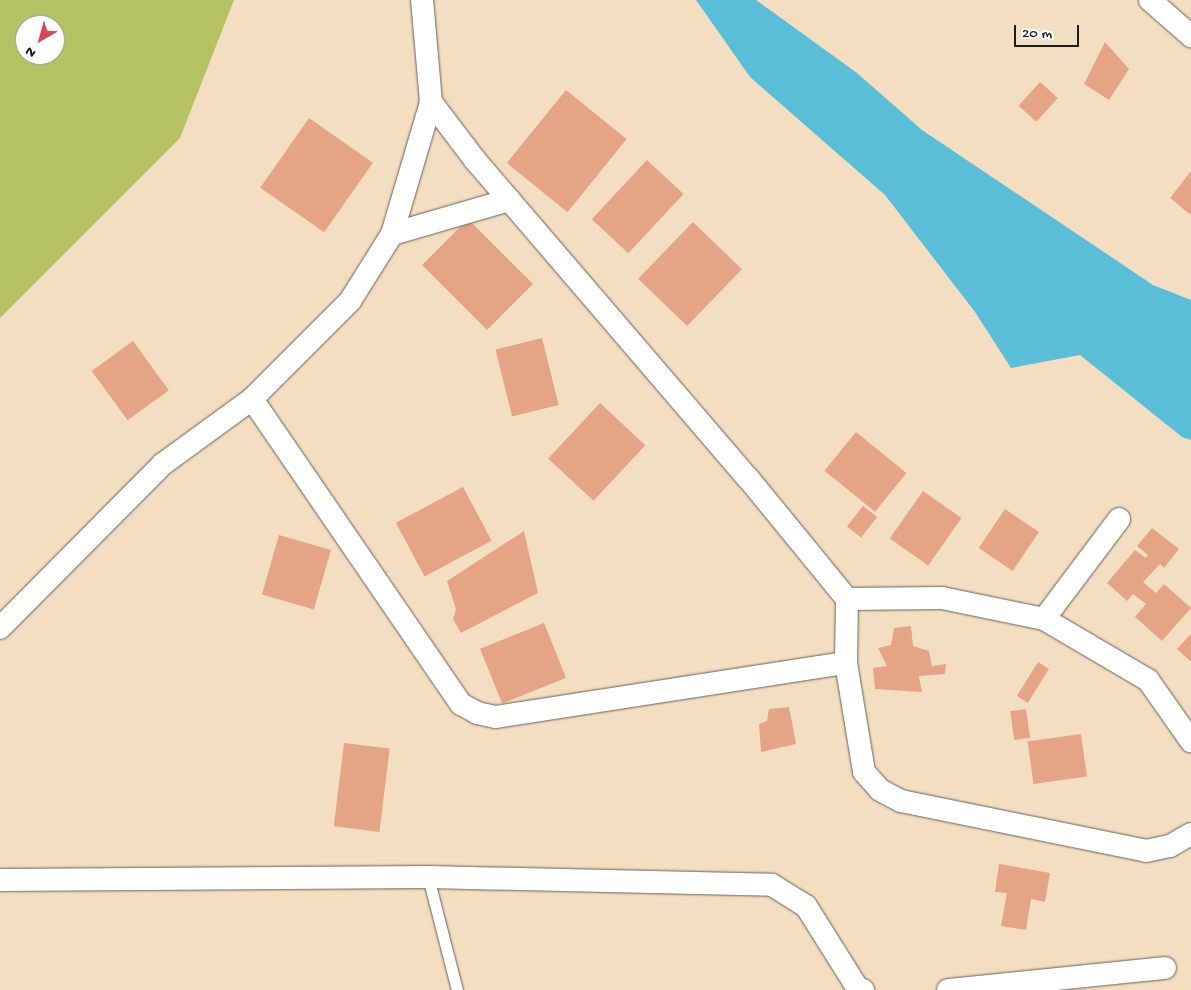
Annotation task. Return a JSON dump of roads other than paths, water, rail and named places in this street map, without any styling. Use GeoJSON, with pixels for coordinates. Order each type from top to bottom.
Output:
{"type":"FeatureCollection","features":[{"type":"Feature","properties":{"kind":"street"},"geometry":{"type":"LineString","coordinates":[[0,628],[163,464],[252,399],[350,302],[392,234],[431,102],[422,0]]}},
{"type":"Feature","properties":{"kind":"street"},"geometry":{"type":"LineString","coordinates":[[1150,0],[1191,36]]}},
{"type":"Feature","properties":{"kind":"street"},"geometry":{"type":"LineString","coordinates":[[431,102],[509,200],[742,471],[847,599],[846,663],[864,772],[880,790],[900,801],[1146,850],[1170,846],[1191,834]]}},
{"type":"Feature","properties":{"kind":"street"},"geometry":{"type":"LineString","coordinates":[[392,234],[509,200]]}},
{"type":"Feature","properties":{"kind":"street"},"geometry":{"type":"LineString","coordinates":[[252,399],[461,704],[477,713],[496,717],[846,663]]}},
{"type":"Feature","properties":{"kind":"street"},"geometry":{"type":"LineString","coordinates":[[1044,619],[1119,520]]}},
{"type":"Feature","properties":{"kind":"street"},"geometry":{"type":"LineString","coordinates":[[847,599],[942,598],[1044,619],[1148,680],[1191,741]]}},
{"type":"Feature","properties":{"kind":"street"},"geometry":{"type":"LineString","coordinates":[[0,880],[428,877],[772,885],[806,906],[858,989],[863,990]]}},
{"type":"Feature","properties":{"kind":"street"},"geometry":{"type":"LineString","coordinates":[[948,990],[1165,968]]}},
{"type":"Feature","properties":{"kind":"lane"},"geometry":{"type":"LineString","coordinates":[[428,877],[457,990]]}},
{"type":"Feature","properties":{"kind":"water"},"geometry":{"type":"Polygon","coordinates":[[[696,0],[756,0],[857,73],[922,130],[1153,285],[1191,300],[1191,440],[1182,437],[1080,355],[1011,368],[975,312],[885,195],[750,77],[696,0]]]}}]}
